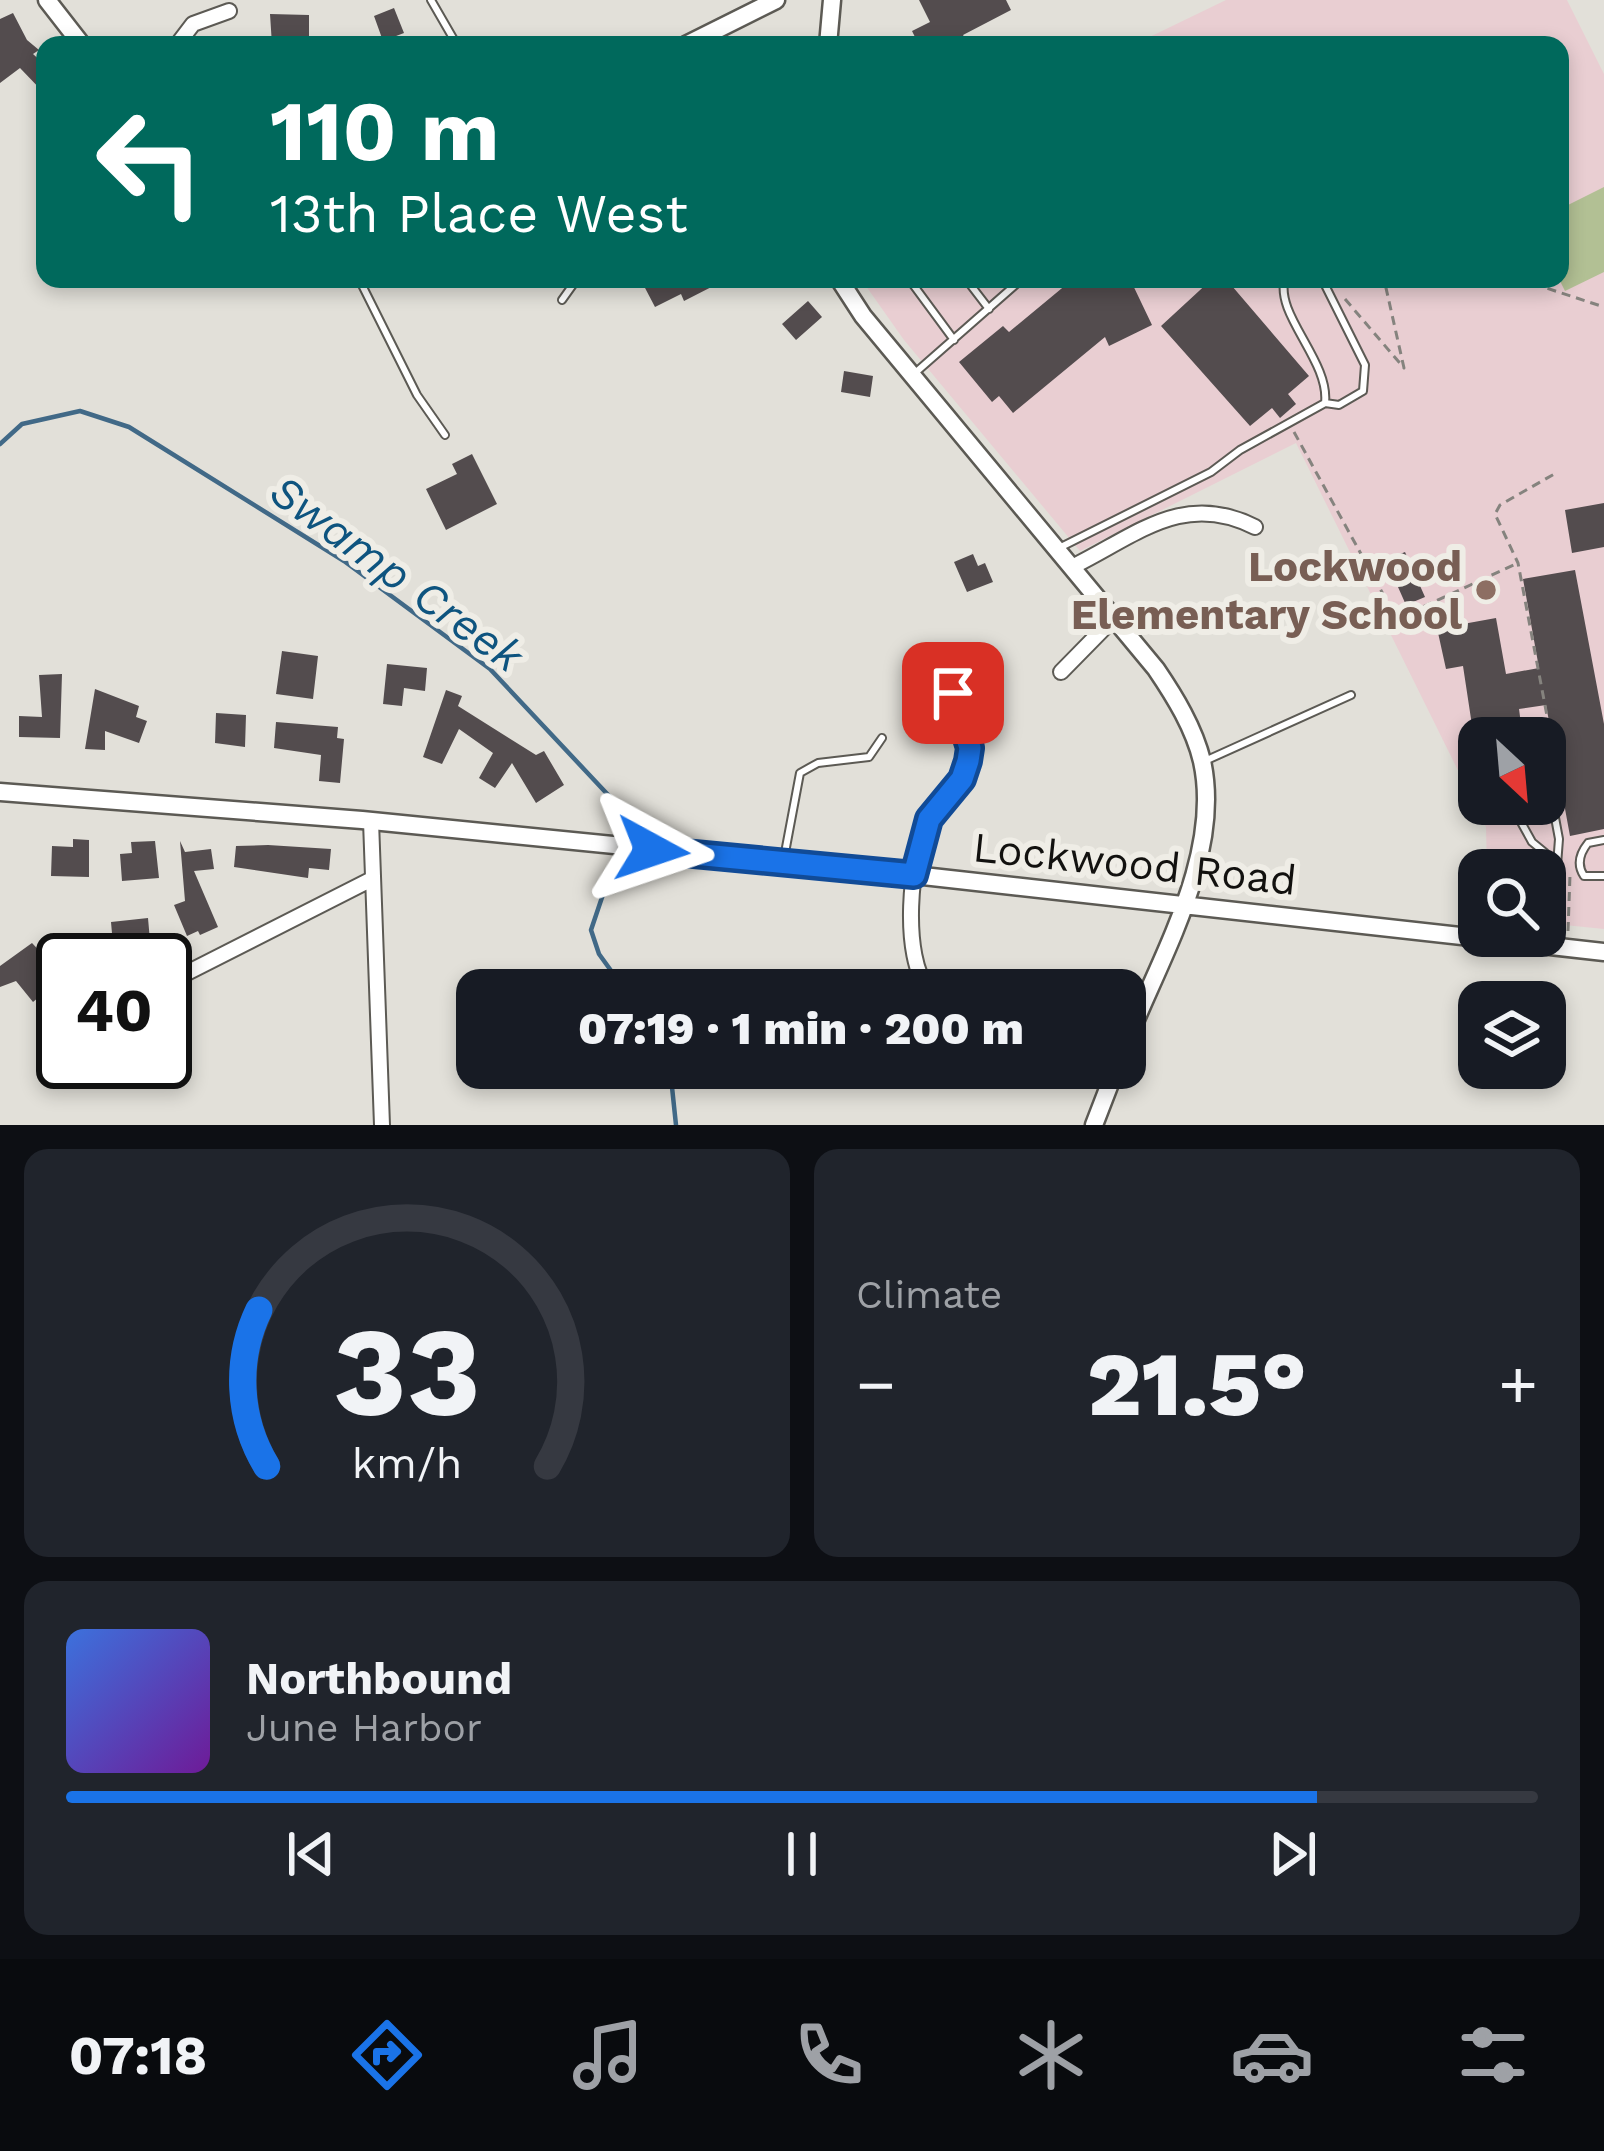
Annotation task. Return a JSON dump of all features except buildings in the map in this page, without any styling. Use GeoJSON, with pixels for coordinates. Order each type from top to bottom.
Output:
{"type":"FeatureCollection","features":[{"type":"Feature","properties":{"kind":"street"},"geometry":{"type":"LineString","coordinates":[[47,0],[75,36]]}},
{"type":"Feature","properties":{"kind":"street"},"geometry":{"type":"LineString","coordinates":[[704,36],[776,0]]}},
{"type":"Feature","properties":{"kind":"street"},"geometry":{"type":"LineString","coordinates":[[829,36],[832,0]]}},
{"type":"Feature","properties":{"kind":"street"},"geometry":{"type":"LineString","coordinates":[[184,36],[194,24],[229,11]]}},
{"type":"Feature","properties":{"kind":"street"},"geometry":{"type":"LineString","coordinates":[[846,288],[913,376],[1115,617],[1176,699],[1202,763],[1204,800],[1197,862],[1146,994]]}},
{"type":"Feature","properties":{"kind":"street"},"geometry":{"type":"LineString","coordinates":[[1074,566],[1183,512],[1205,509],[1255,527]]}},
{"type":"Feature","properties":{"kind":"street"},"geometry":{"type":"LineString","coordinates":[[1061,672],[1115,617]]}},
{"type":"Feature","properties":{"kind":"street"},"geometry":{"type":"LineString","coordinates":[[916,969],[912,962],[914,875],[929,819],[962,779],[970,748],[953,693]]}},
{"type":"Feature","properties":{"kind":"street","name":"Lockwood Road"},"geometry":{"type":"LineString","coordinates":[[0,792],[538,837],[1458,935]]}},
{"type":"Feature","properties":{"kind":"street"},"geometry":{"type":"LineString","coordinates":[[371,821],[382,1125]]}},
{"type":"Feature","properties":{"kind":"street"},"geometry":{"type":"LineString","coordinates":[[192,970],[372,879]]}},
{"type":"Feature","properties":{"kind":"street","name":"Lockwood Road"},"geometry":{"type":"LineString","coordinates":[[1566,948],[1604,952]]}},
{"type":"Feature","properties":{"kind":"street"},"geometry":{"type":"LineString","coordinates":[[1094,1125],[1109,1089]]}},
{"type":"Feature","properties":{"kind":"lane"},"geometry":{"type":"LineString","coordinates":[[431,0],[452,36]]}},
{"type":"Feature","properties":{"kind":"lane"},"geometry":{"type":"LineString","coordinates":[[364,288],[417,395],[445,435]]}},
{"type":"Feature","properties":{"kind":"lane"},"geometry":{"type":"LineString","coordinates":[[562,300],[571,288]]}},
{"type":"Feature","properties":{"kind":"lane"},"geometry":{"type":"LineString","coordinates":[[916,288],[954,340]]}},
{"type":"Feature","properties":{"kind":"lane"},"geometry":{"type":"LineString","coordinates":[[973,288],[989,309]]}},
{"type":"Feature","properties":{"kind":"lane"},"geometry":{"type":"LineString","coordinates":[[913,376],[1012,288]]}},
{"type":"Feature","properties":{"kind":"lane"},"geometry":{"type":"LineString","coordinates":[[1284,288],[1283,296],[1326,383],[1325,403]]}},
{"type":"Feature","properties":{"kind":"lane"},"geometry":{"type":"LineString","coordinates":[[1056,546],[1211,472],[1240,450],[1325,403],[1339,405],[1354,397],[1367,376],[1326,288]]}},
{"type":"Feature","properties":{"kind":"lane"},"geometry":{"type":"LineString","coordinates":[[1202,763],[1351,695]]}},
{"type":"Feature","properties":{"kind":"lane"},"geometry":{"type":"LineString","coordinates":[[783,862],[800,773],[818,763],[869,757],[882,738]]}},
{"type":"Feature","properties":{"kind":"lane"},"geometry":{"type":"LineString","coordinates":[[1523,825],[1541,849]]}},
{"type":"Feature","properties":{"kind":"lane"},"geometry":{"type":"LineString","coordinates":[[1604,840],[1588,843],[1580,854],[1584,876],[1604,876]]}},
{"type":"Feature","properties":{"kind":"path"},"geometry":{"type":"LineString","coordinates":[[1330,296],[1339,293],[1404,368],[1386,288]]}},
{"type":"Feature","properties":{"kind":"path"},"geometry":{"type":"LineString","coordinates":[[1546,288],[1604,307]]}},
{"type":"Feature","properties":{"kind":"path"},"geometry":{"type":"LineString","coordinates":[[1291,425],[1394,614],[1401,617],[1518,563]]}},
{"type":"Feature","properties":{"kind":"path"},"geometry":{"type":"LineString","coordinates":[[1547,717],[1518,563],[1496,509],[1556,473]]}},
{"type":"Feature","properties":{"kind":"path"},"geometry":{"type":"LineString","coordinates":[[1566,888],[1570,854]]}},
{"type":"Feature","properties":{"kind":"shaded area"},"geometry":{"type":"Polygon","coordinates":[[[1226,0],[1567,0],[1604,74],[1604,929],[1566,925],[1566,849],[1487,849],[1485,825],[1566,825],[1566,717],[1458,717],[1458,770],[1296,443],[1080,551],[904,340],[867,288],[1569,288],[1569,36],[1152,36],[1226,0]]]}},
{"type":"Feature","properties":{"kind":"green space"},"geometry":{"type":"Polygon","coordinates":[[[1604,187],[1604,272],[1565,291],[1569,288],[1569,204],[1604,187]]]}},
{"type":"Feature","properties":{"kind":"waterway","name":"Swamp Creek"},"geometry":{"type":"LineString","coordinates":[[0,444],[22,424],[80,411],[129,427],[344,561],[490,669],[611,798],[623,835],[591,930],[610,969]]}},
{"type":"Feature","properties":{"kind":"waterway","name":"Swamp Creek"},"geometry":{"type":"LineString","coordinates":[[672,1089],[676,1125]]}},
{"type":"Feature","properties":{"kind":"place","name":"Lockwood Elementary School"},"geometry":{"type":"Point","coordinates":[1486,590]}},
{"type":"Feature","properties":{"kind":"route"},"geometry":{"type":"LineString","coordinates":[[652,850],[914,875],[929,819],[954,791],[968,761],[970,748],[953,693]]}}]}
